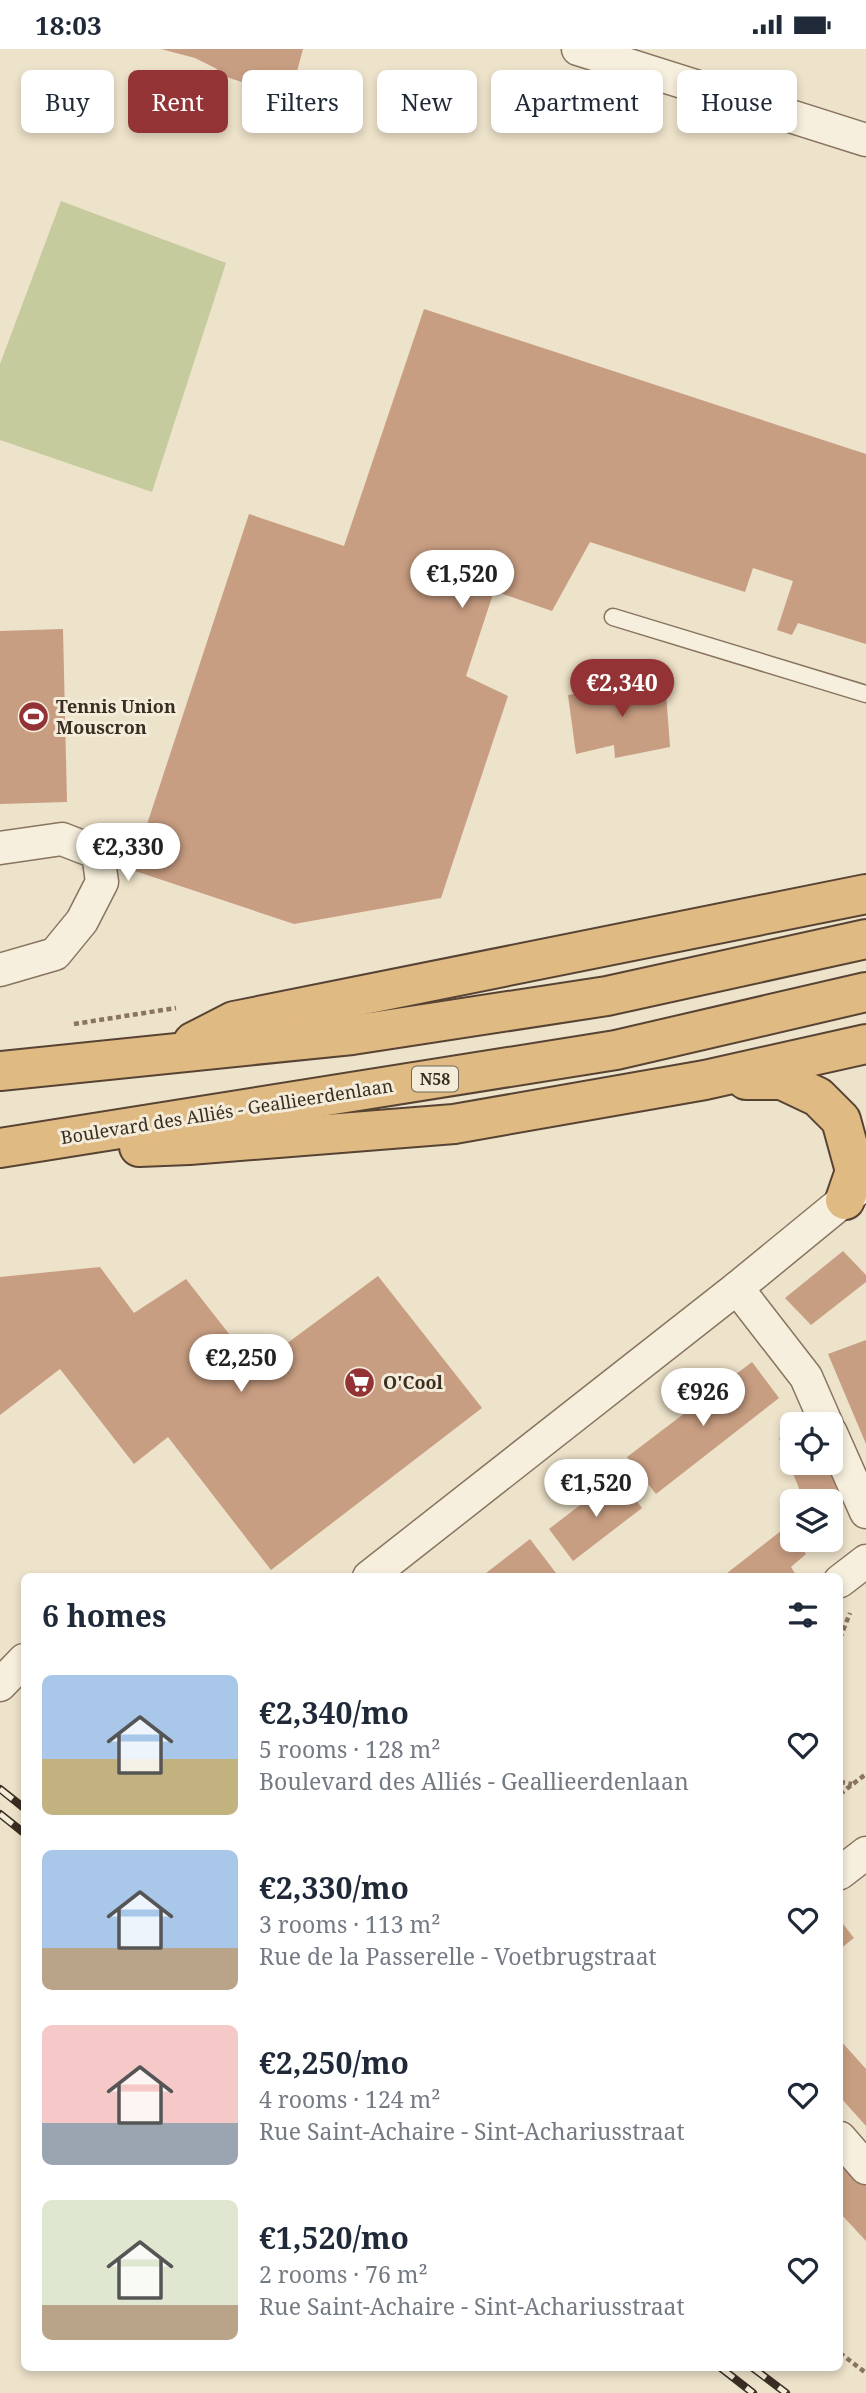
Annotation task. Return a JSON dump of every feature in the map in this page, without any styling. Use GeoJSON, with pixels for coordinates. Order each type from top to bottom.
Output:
{"type":"FeatureCollection","features":[{"type":"Feature","properties":{"kind":"highway"},"geometry":{"type":"LineString","coordinates":[[164,1056],[234,1021],[866,894]]}},
{"type":"Feature","properties":{"kind":"highway"},"geometry":{"type":"LineString","coordinates":[[0,1072],[352,1035],[607,996],[866,939]]}},
{"type":"Feature","properties":{"kind":"highway","name":"Boulevard des Alliés - Geallieerdenlaan"},"geometry":{"type":"LineString","coordinates":[[0,1150],[616,1050],[866,992]]}},
{"type":"Feature","properties":{"kind":"highway"},"geometry":{"type":"LineString","coordinates":[[0,1150],[189,1145],[454,1124],[705,1080],[866,1044]]}},
{"type":"Feature","properties":{"kind":"highway"},"geometry":{"type":"LineString","coordinates":[[705,1080],[782,1080],[818,1097],[841,1120],[855,1171],[856,1191]]}},
{"type":"Feature","properties":{"kind":"street"},"geometry":{"type":"LineString","coordinates":[[578,49],[866,141]]}},
{"type":"Feature","properties":{"kind":"street"},"geometry":{"type":"LineString","coordinates":[[0,848],[62,839],[97,853],[102,882],[82,921],[55,954],[0,970]]}},
{"type":"Feature","properties":{"kind":"street"},"geometry":{"type":"LineString","coordinates":[[374,1573],[856,1191]]}},
{"type":"Feature","properties":{"kind":"street"},"geometry":{"type":"LineString","coordinates":[[737,1288],[806,1377],[821,1412]]}},
{"type":"Feature","properties":{"kind":"street"},"geometry":{"type":"LineString","coordinates":[[843,1460],[866,1512]]}},
{"type":"Feature","properties":{"kind":"street"},"geometry":{"type":"LineString","coordinates":[[843,1579],[866,1561]]}},
{"type":"Feature","properties":{"kind":"street"},"geometry":{"type":"LineString","coordinates":[[0,1685],[21,1663]]}},
{"type":"Feature","properties":{"kind":"street"},"geometry":{"type":"LineString","coordinates":[[843,1871],[866,1853]]}},
{"type":"Feature","properties":{"kind":"street"},"geometry":{"type":"LineString","coordinates":[[843,2141],[866,2168]]}},
{"type":"Feature","properties":{"kind":"lane"},"geometry":{"type":"LineString","coordinates":[[613,617],[866,694]]}},
{"type":"Feature","properties":{"kind":"path"},"geometry":{"type":"LineString","coordinates":[[843,1792],[866,1774]]}},
{"type":"Feature","properties":{"kind":"path"},"geometry":{"type":"LineString","coordinates":[[843,1782],[852,1784]]}},
{"type":"Feature","properties":{"kind":"path"},"geometry":{"type":"LineString","coordinates":[[843,2355],[866,2373]]}},
{"type":"Feature","properties":{"kind":"green space"},"geometry":{"type":"Polygon","coordinates":[[[61,201],[226,263],[152,492],[0,440],[0,364],[61,201]]]}},
{"type":"Feature","properties":{"kind":"building"},"geometry":{"type":"Polygon","coordinates":[[[161,49],[303,49],[297,70],[242,70],[242,82],[228,78],[228,70],[217,70],[195,58],[161,49]]]}},
{"type":"Feature","properties":{"kind":"building"},"geometry":{"type":"Polygon","coordinates":[[[424,309],[866,454],[866,644],[798,623],[792,635],[777,630],[793,581],[753,568],[745,592],[590,542],[552,611],[494,591],[466,676],[508,696],[441,898],[294,924],[132,870],[249,514],[344,546],[424,309]]]}},
{"type":"Feature","properties":{"kind":"building","name":"Tennis Union Mouscron"},"geometry":{"type":"Polygon","coordinates":[[[63,629],[67,802],[0,804],[0,631],[63,629]]]}},
{"type":"Feature","properties":{"kind":"building"},"geometry":{"type":"Polygon","coordinates":[[[665,679],[670,747],[615,758],[614,745],[576,754],[568,695],[665,679]]]}},
{"type":"Feature","properties":{"kind":"building"},"geometry":{"type":"Polygon","coordinates":[[[843,1251],[866,1275],[866,1282],[811,1325],[785,1298],[843,1251]]]}},
{"type":"Feature","properties":{"kind":"building"},"geometry":{"type":"Polygon","coordinates":[[[100,1267],[134,1313],[186,1279],[255,1367],[378,1276],[482,1408],[271,1570],[168,1437],[134,1464],[60,1369],[0,1415],[0,1277],[100,1267]]]}},
{"type":"Feature","properties":{"kind":"building"},"geometry":{"type":"Polygon","coordinates":[[[866,1340],[866,1444],[828,1354],[866,1340]]]}},
{"type":"Feature","properties":{"kind":"building"},"geometry":{"type":"Polygon","coordinates":[[[752,1362],[779,1398],[656,1494],[627,1457],[752,1362]]]}},
{"type":"Feature","properties":{"kind":"building"},"geometry":{"type":"Polygon","coordinates":[[[794,1475],[831,1475],[837,1489],[799,1489],[794,1475]]]}},
{"type":"Feature","properties":{"kind":"building"},"geometry":{"type":"Polygon","coordinates":[[[618,1476],[642,1508],[573,1561],[549,1529],[618,1476]]]}},
{"type":"Feature","properties":{"kind":"building"},"geometry":{"type":"Polygon","coordinates":[[[780,1532],[780,1552],[806,1554],[791,1567],[795,1573],[727,1573],[780,1532]]]}},
{"type":"Feature","properties":{"kind":"building"},"geometry":{"type":"Polygon","coordinates":[[[530,1539],[556,1573],[486,1573],[530,1539]]]}},
{"type":"Feature","properties":{"kind":"building"},"geometry":{"type":"Polygon","coordinates":[[[843,1924],[854,1938],[843,1947],[843,1924]]]}},
{"type":"Feature","properties":{"kind":"building"},"geometry":{"type":"Polygon","coordinates":[[[843,2043],[866,2069],[866,2126],[843,2100],[843,2043]]]}},
{"type":"Feature","properties":{"kind":"building"},"geometry":{"type":"Polygon","coordinates":[[[843,2159],[866,2184],[866,2241],[843,2216],[843,2159]]]}},
{"type":"Feature","properties":{"kind":"railway"},"geometry":{"type":"LineString","coordinates":[[0,1789],[21,1806]]}},
{"type":"Feature","properties":{"kind":"railway"},"geometry":{"type":"LineString","coordinates":[[0,1814],[21,1831]]}},
{"type":"Feature","properties":{"kind":"railway"},"geometry":{"type":"LineString","coordinates":[[725,2371],[753,2393]]}},
{"type":"Feature","properties":{"kind":"railway"},"geometry":{"type":"LineString","coordinates":[[757,2371],[786,2393]]}},
{"type":"Feature","properties":{"kind":"place","name":"Tennis Union Mouscron"},"geometry":{"type":"Point","coordinates":[33,717]}},
{"type":"Feature","properties":{"kind":"place","name":"O'Cool"},"geometry":{"type":"Point","coordinates":[360,1383]}}]}
